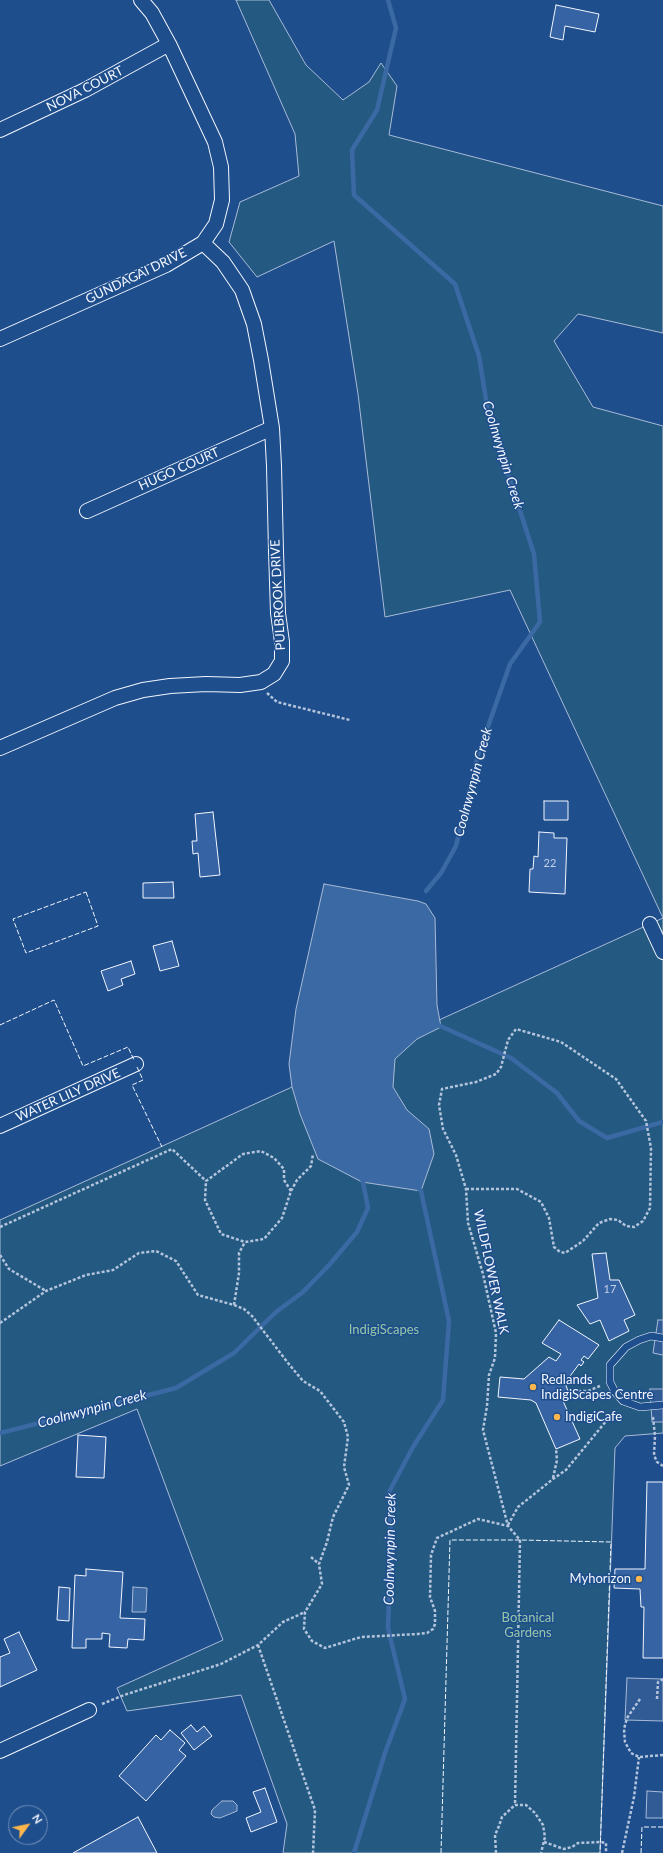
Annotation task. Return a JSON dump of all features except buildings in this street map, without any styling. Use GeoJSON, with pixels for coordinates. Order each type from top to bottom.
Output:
{"type":"FeatureCollection","features":[{"type":"Feature","properties":{"kind":"street","name":"GUNDAGAI DRIVE"},"geometry":{"type":"LineString","coordinates":[[0,339],[166,265],[203,243],[216,224],[222,200],[221,167],[215,142],[169,44],[152,13],[141,0]]}},
{"type":"Feature","properties":{"kind":"street","name":"NOVA COURT"},"geometry":{"type":"LineString","coordinates":[[0,130],[85,90],[169,44]]}},
{"type":"Feature","properties":{"kind":"street","name":"PULBROOK DRIVE"},"geometry":{"type":"LineString","coordinates":[[0,748],[115,698],[143,690],[177,685],[240,685],[261,682],[274,674],[282,661],[282,642],[278,613],[272,428],[254,324],[242,290],[223,262],[203,243]]}},
{"type":"Feature","properties":{"kind":"street","name":"HUGO COURT"},"geometry":{"type":"LineString","coordinates":[[87,511],[272,428]]}},
{"type":"Feature","properties":{"kind":"street"},"geometry":{"type":"LineString","coordinates":[[650,924],[663,952]]}},
{"type":"Feature","properties":{"kind":"street","name":"WATER LILY DRIVE"},"geometry":{"type":"LineString","coordinates":[[0,1126],[136,1064]]}},
{"type":"Feature","properties":{"kind":"street"},"geometry":{"type":"LineString","coordinates":[[0,1751],[89,1710]]}},
{"type":"Feature","properties":{"kind":"lane"},"geometry":{"type":"LineString","coordinates":[[663,1338],[651,1336],[639,1340],[626,1347],[610,1365],[610,1382],[615,1392],[623,1401],[640,1407],[663,1405]]}},
{"type":"Feature","properties":{"kind":"path"},"geometry":{"type":"LineString","coordinates":[[261,682],[269,696],[277,702],[350,720]]}},
{"type":"Feature","properties":{"kind":"path","name":"WILDFLOWER WALK"},"geometry":{"type":"LineString","coordinates":[[466,1189],[517,1189],[541,1202],[549,1218],[554,1247],[560,1252],[565,1253],[583,1241],[598,1223],[610,1219],[618,1220],[626,1226],[634,1228],[643,1221],[650,1208],[652,1189],[651,1148],[646,1121],[616,1079],[560,1042],[516,1029],[508,1040],[501,1067],[496,1074],[476,1082],[442,1088],[439,1106],[442,1129],[456,1155],[466,1189],[468,1223],[483,1274],[496,1333],[495,1358],[489,1375],[487,1406],[483,1430],[508,1526]]}},
{"type":"Feature","properties":{"kind":"path"},"geometry":{"type":"LineString","coordinates":[[0,1227],[172,1149],[206,1181],[205,1200],[221,1234],[245,1242],[264,1239],[282,1218],[291,1191],[297,1180],[311,1166],[313,1154]]}},
{"type":"Feature","properties":{"kind":"path"},"geometry":{"type":"LineString","coordinates":[[206,1181],[243,1154],[261,1151],[274,1158],[284,1169],[284,1180],[291,1191]]}},
{"type":"Feature","properties":{"kind":"path"},"geometry":{"type":"LineString","coordinates":[[234,1305],[239,1273],[239,1253],[245,1242]]}},
{"type":"Feature","properties":{"kind":"path"},"geometry":{"type":"LineString","coordinates":[[0,1323],[46,1291],[86,1275],[113,1270],[139,1253],[156,1251],[176,1261],[198,1294],[244,1309],[252,1316],[304,1380],[320,1391],[332,1405],[344,1422],[348,1437],[344,1467],[349,1485],[333,1517],[327,1542],[319,1564],[322,1584],[305,1612],[304,1629],[312,1641],[325,1648],[361,1637],[413,1634],[427,1632],[432,1629],[435,1624],[435,1610],[430,1597],[431,1555],[437,1538],[478,1519],[508,1526],[520,1540],[515,1805]]}},
{"type":"Feature","properties":{"kind":"path"},"geometry":{"type":"LineString","coordinates":[[0,1255],[9,1269],[46,1291]]}},
{"type":"Feature","properties":{"kind":"path"},"geometry":{"type":"LineString","coordinates":[[568,1392],[588,1391],[610,1382]]}},
{"type":"Feature","properties":{"kind":"path"},"geometry":{"type":"LineString","coordinates":[[508,1526],[518,1507],[566,1470],[623,1401]]}},
{"type":"Feature","properties":{"kind":"path"},"geometry":{"type":"LineString","coordinates":[[652,1406],[656,1436],[654,1455],[657,1462],[663,1466]]}},
{"type":"Feature","properties":{"kind":"path"},"geometry":{"type":"LineString","coordinates":[[553,1479],[557,1460],[556,1449]]}},
{"type":"Feature","properties":{"kind":"path"},"geometry":{"type":"LineString","coordinates":[[311,1557],[319,1564]]}},
{"type":"Feature","properties":{"kind":"path"},"geometry":{"type":"LineString","coordinates":[[89,1710],[124,1695],[221,1664],[258,1645],[283,1622],[305,1612]]}},
{"type":"Feature","properties":{"kind":"path"},"geometry":{"type":"LineString","coordinates":[[258,1645],[315,1810],[313,1853]]}},
{"type":"Feature","properties":{"kind":"path"},"geometry":{"type":"LineString","coordinates":[[657,1700],[658,1682],[663,1679]]}},
{"type":"Feature","properties":{"kind":"path"},"geometry":{"type":"LineString","coordinates":[[640,1699],[627,1718],[624,1729],[625,1742],[631,1753],[639,1758],[663,1755]]}},
{"type":"Feature","properties":{"kind":"path"},"geometry":{"type":"LineString","coordinates":[[622,1853],[634,1798],[639,1758]]}},
{"type":"Feature","properties":{"kind":"path"},"geometry":{"type":"LineString","coordinates":[[496,1853],[496,1835],[502,1817],[515,1805],[526,1805],[536,1813],[544,1825],[544,1842],[541,1853]]}},
{"type":"Feature","properties":{"kind":"path"},"geometry":{"type":"LineString","coordinates":[[544,1842],[564,1849],[572,1847],[578,1843],[601,1842],[606,1843],[606,1853]]}},
{"type":"Feature","properties":{"kind":"green space"},"geometry":{"type":"Polygon","coordinates":[[[236,0],[269,0],[306,65],[343,100],[369,82],[381,63],[397,86],[389,135],[663,206],[663,333],[578,314],[554,341],[593,407],[663,426],[663,918],[510,590],[385,617],[358,394],[334,241],[257,277],[229,242],[240,202],[299,176],[295,134],[236,0]]]}},
{"type":"Feature","properties":{"kind":"green space","name":"IndigiScapes"},"geometry":{"type":"Polygon","coordinates":[[[663,918],[663,1433],[625,1436],[615,1448],[600,1853],[283,1853],[287,1824],[241,1695],[127,1711],[117,1688],[223,1640],[137,1409],[0,1466],[0,1220],[663,918]]]}},
{"type":"Feature","properties":{"kind":"shaded area"},"geometry":{"type":"Polygon","coordinates":[[[324,884],[418,901],[426,904],[435,918],[437,1005],[441,1027],[417,1039],[395,1059],[393,1087],[407,1110],[429,1129],[434,1154],[421,1191],[362,1182],[318,1159],[300,1114],[292,1087],[289,1064],[296,1009],[324,884]]]}},
{"type":"Feature","properties":{"kind":"shaded area"},"geometry":{"type":"Polygon","coordinates":[[[658,1320],[663,1320],[663,1355],[653,1353],[658,1320]]]}},
{"type":"Feature","properties":{"kind":"shaded area"},"geometry":{"type":"Polygon","coordinates":[[[650,1389],[663,1389],[663,1422],[652,1422],[650,1389]]]}},
{"type":"Feature","properties":{"kind":"shaded area"},"geometry":{"type":"Polygon","coordinates":[[[133,1587],[147,1588],[146,1612],[132,1612],[133,1587]]]}},
{"type":"Feature","properties":{"kind":"shaded area"},"geometry":{"type":"Polygon","coordinates":[[[627,1678],[663,1679],[663,1721],[625,1720],[627,1678]]]}},
{"type":"Feature","properties":{"kind":"shaded area"},"geometry":{"type":"Polygon","coordinates":[[[647,1791],[663,1792],[663,1818],[646,1818],[647,1791]]]}},
{"type":"Feature","properties":{"kind":"shaded area"},"geometry":{"type":"Polygon","coordinates":[[[222,1801],[233,1801],[237,1805],[237,1811],[220,1818],[214,1817],[211,1814],[212,1810],[222,1801]]]}},
{"type":"Feature","properties":{"kind":"waterway","name":"Coolnwynpin Creek"},"geometry":{"type":"LineString","coordinates":[[388,0],[396,28],[377,110],[352,150],[354,195],[455,284],[479,356],[488,412],[534,554],[540,622],[510,664],[478,755],[456,846],[441,873],[426,891]]}},
{"type":"Feature","properties":{"kind":"waterway"},"geometry":{"type":"LineString","coordinates":[[436,1024],[511,1058],[557,1093],[579,1121],[607,1138],[663,1122]]}},
{"type":"Feature","properties":{"kind":"waterway","name":"Coolnwynpin Creek"},"geometry":{"type":"LineString","coordinates":[[0,1433],[176,1388],[234,1353],[276,1312],[303,1292],[330,1264],[357,1232],[368,1208],[362,1177]]}},
{"type":"Feature","properties":{"kind":"waterway","name":"Coolnwynpin Creek"},"geometry":{"type":"LineString","coordinates":[[354,1853],[385,1753],[405,1699],[388,1628],[391,1537],[389,1492],[413,1447],[443,1400],[449,1321],[421,1191],[417,1187]]}},
{"type":"Feature","properties":{"kind":"fence"},"geometry":{"type":"LineString","coordinates":[[86,892],[98,926],[26,953],[13,919],[86,892]]}},
{"type":"Feature","properties":{"kind":"fence"},"geometry":{"type":"LineString","coordinates":[[0,1025],[54,1000],[83,1066],[128,1047],[134,1060]]}},
{"type":"Feature","properties":{"kind":"fence"},"geometry":{"type":"LineString","coordinates":[[137,1067],[143,1080],[132,1085],[162,1147]]}},
{"type":"Feature","properties":{"kind":"fence"},"geometry":{"type":"LineString","coordinates":[[441,1853],[450,1540],[611,1542],[600,1853]]}},
{"type":"Feature","properties":{"kind":"fence"},"geometry":{"type":"LineString","coordinates":[[641,1853],[642,1827],[663,1827]]}},
{"type":"Feature","properties":{"kind":"place","name":"Redlands IndigiScapes Centre"},"geometry":{"type":"Point","coordinates":[533,1387]}},
{"type":"Feature","properties":{"kind":"place","name":"IndigiCafe"},"geometry":{"type":"Point","coordinates":[557,1417]}},
{"type":"Feature","properties":{"kind":"place","name":"Myhorizon"},"geometry":{"type":"Point","coordinates":[639,1579]}},
{"type":"Feature","properties":{"kind":"park label","name":"Botanical Gardens"},"geometry":{"type":"Point","coordinates":[528,1626]}}]}
